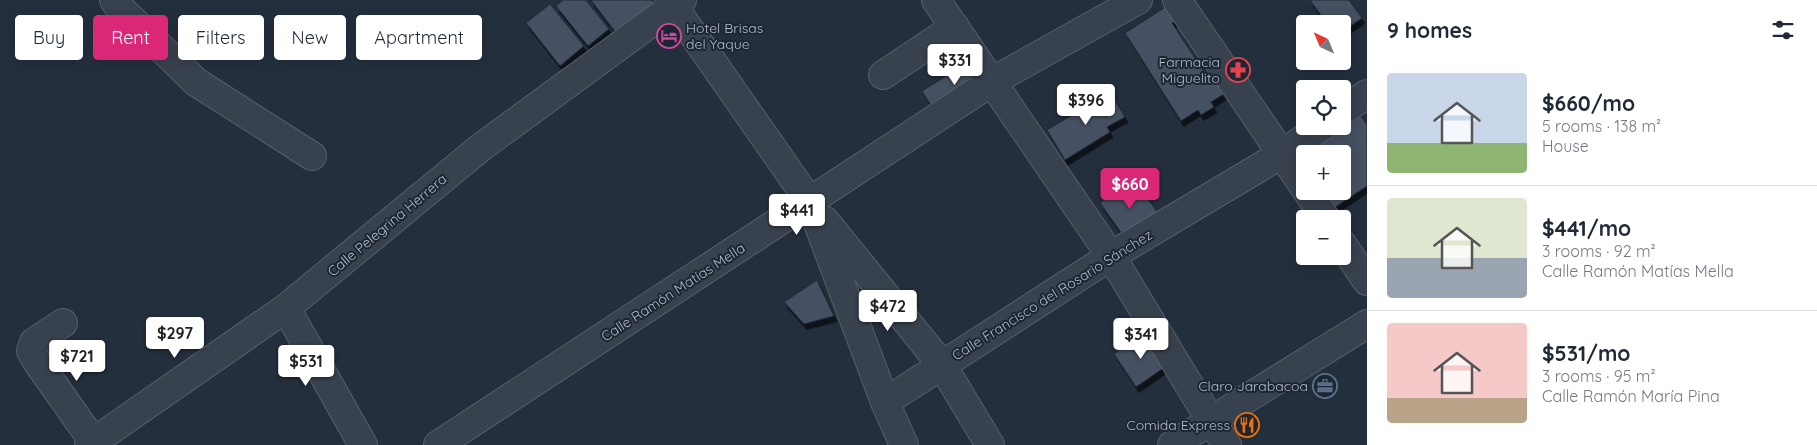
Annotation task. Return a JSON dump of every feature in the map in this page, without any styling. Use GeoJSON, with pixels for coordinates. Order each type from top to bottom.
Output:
{"type":"FeatureCollection","features":[{"type":"Feature","properties":{"kind":"street"},"geometry":{"type":"LineString","coordinates":[[114,0],[196,82],[312,156]]}},
{"type":"Feature","properties":{"kind":"street"},"geometry":{"type":"LineString","coordinates":[[936,0],[1111,256],[1227,445]]}},
{"type":"Feature","properties":{"kind":"street","name":"Calle Ramón Matías Mella"},"geometry":{"type":"LineString","coordinates":[[438,445],[993,81],[1138,0]]}},
{"type":"Feature","properties":{"kind":"street"},"geometry":{"type":"LineString","coordinates":[[1177,0],[1296,175]]}},
{"type":"Feature","properties":{"kind":"street"},"geometry":{"type":"LineString","coordinates":[[674,2],[810,202],[942,365],[990,445]]}},
{"type":"Feature","properties":{"kind":"street","name":"Calle Pelegrina Herrera"},"geometry":{"type":"LineString","coordinates":[[91,443],[286,308],[480,148],[674,2]]}},
{"type":"Feature","properties":{"kind":"street"},"geometry":{"type":"LineString","coordinates":[[883,75],[955,27]]}},
{"type":"Feature","properties":{"kind":"street"},"geometry":{"type":"LineString","coordinates":[[1351,106],[1367,94]]}},
{"type":"Feature","properties":{"kind":"street","name":"Calle Francisco del Rosario Sánchez"},"geometry":{"type":"LineString","coordinates":[[885,402],[1111,256],[1282,154],[1309,135]]}},
{"type":"Feature","properties":{"kind":"street"},"geometry":{"type":"LineString","coordinates":[[810,202],[885,402],[904,445]]}},
{"type":"Feature","properties":{"kind":"street"},"geometry":{"type":"LineString","coordinates":[[1351,257],[1367,280]]}},
{"type":"Feature","properties":{"kind":"street"},"geometry":{"type":"LineString","coordinates":[[286,308],[363,445]]}},
{"type":"Feature","properties":{"kind":"street"},"geometry":{"type":"LineString","coordinates":[[62,323],[34,342],[31,351],[91,443]]}},
{"type":"Feature","properties":{"kind":"street"},"geometry":{"type":"LineString","coordinates":[[1172,445],[1367,324]]}},
{"type":"Feature","properties":{"kind":"building"},"geometry":{"type":"Polygon","coordinates":[[[563,0],[586,0],[609,29],[588,46],[556,6],[563,0]]]}},
{"type":"Feature","properties":{"kind":"building"},"geometry":{"type":"Polygon","coordinates":[[[591,0],[652,0],[655,3],[616,33],[591,0]]]}},
{"type":"Feature","properties":{"kind":"building"},"geometry":{"type":"Polygon","coordinates":[[[1310,0],[1349,0],[1362,18],[1351,26],[1351,15],[1321,15],[1310,0]]]}},
{"type":"Feature","properties":{"kind":"building"},"geometry":{"type":"Polygon","coordinates":[[[550,4],[584,46],[560,66],[526,23],[550,4]]]}},
{"type":"Feature","properties":{"kind":"building"},"geometry":{"type":"Polygon","coordinates":[[[1167,6],[1177,20],[1172,23],[1212,84],[1216,81],[1224,94],[1211,102],[1214,107],[1201,115],[1198,110],[1181,121],[1125,33],[1167,6]]]}},
{"type":"Feature","properties":{"kind":"building"},"geometry":{"type":"Polygon","coordinates":[[[974,59],[987,81],[935,112],[922,91],[974,59]]]}},
{"type":"Feature","properties":{"kind":"building"},"geometry":{"type":"Polygon","coordinates":[[[1110,92],[1125,117],[1107,127],[1110,132],[1065,160],[1047,130],[1110,92]]]}},
{"type":"Feature","properties":{"kind":"building"},"geometry":{"type":"Polygon","coordinates":[[[1361,116],[1367,125],[1367,186],[1351,197],[1351,145],[1318,145],[1333,135],[1351,135],[1351,123],[1361,116]]]}},
{"type":"Feature","properties":{"kind":"building"},"geometry":{"type":"Polygon","coordinates":[[[1133,179],[1161,217],[1127,241],[1100,203],[1133,179]]]}},
{"type":"Feature","properties":{"kind":"building"},"geometry":{"type":"Polygon","coordinates":[[[1329,200],[1346,200],[1334,208],[1329,200]]]}},
{"type":"Feature","properties":{"kind":"building"},"geometry":{"type":"Polygon","coordinates":[[[817,280],[834,316],[804,324],[784,302],[817,280]]]}},
{"type":"Feature","properties":{"kind":"building"},"geometry":{"type":"Polygon","coordinates":[[[1145,332],[1168,365],[1136,387],[1114,354],[1145,332]]]}},
{"type":"Feature","properties":{"kind":"place","name":"Hotel Brisas del Yaque"},"geometry":{"type":"Point","coordinates":[669,36]}},
{"type":"Feature","properties":{"kind":"place","name":"Farmacia Miguelito"},"geometry":{"type":"Point","coordinates":[1238,70]}},
{"type":"Feature","properties":{"kind":"place","name":"Claro Jarabacoa"},"geometry":{"type":"Point","coordinates":[1325,386]}},
{"type":"Feature","properties":{"kind":"place","name":"Comida Express"},"geometry":{"type":"Point","coordinates":[1247,425]}}]}
